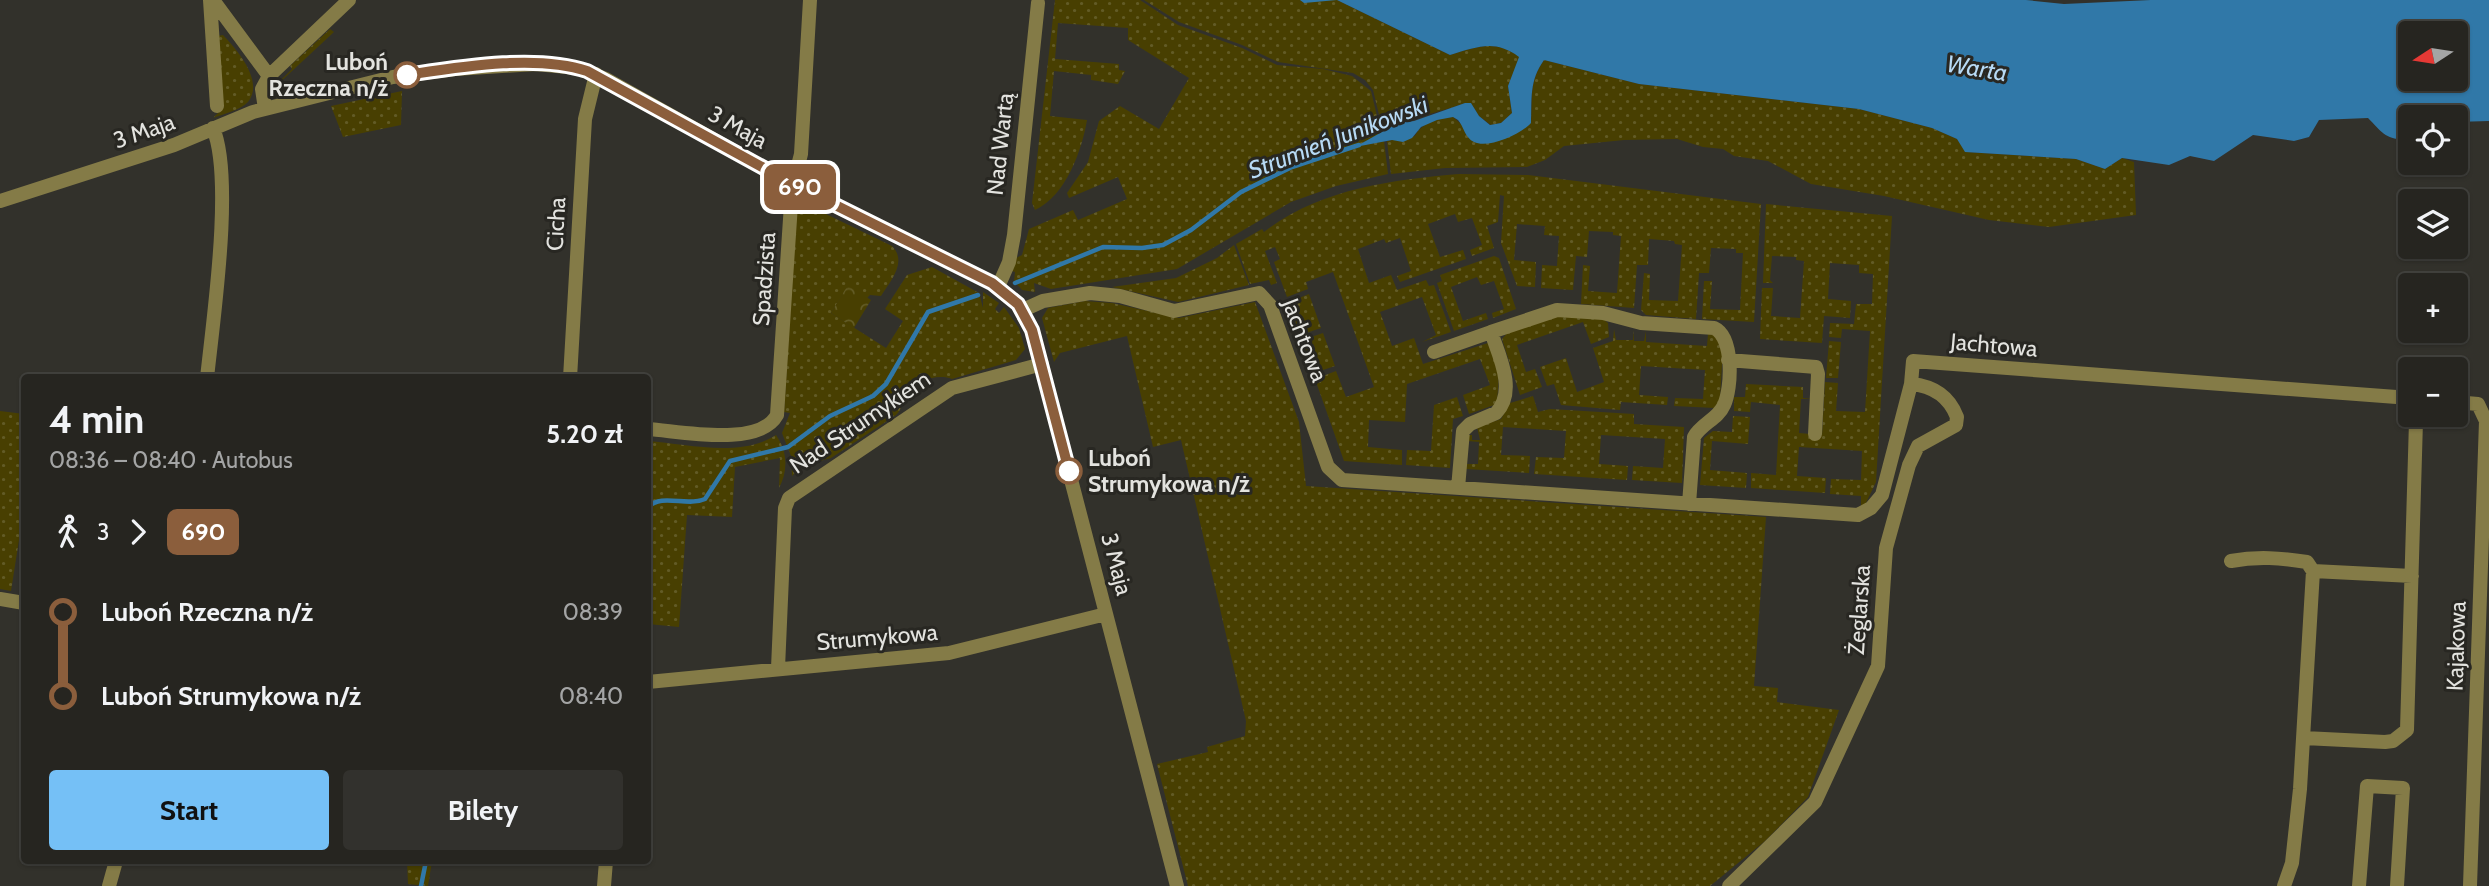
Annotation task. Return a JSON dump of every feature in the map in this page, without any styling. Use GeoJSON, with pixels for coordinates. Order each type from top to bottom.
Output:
{"type":"FeatureCollection","features":[{"type":"Feature","properties":{"kind":"street"},"geometry":{"type":"LineString","coordinates":[[211,0],[269,76]]}},
{"type":"Feature","properties":{"kind":"street"},"geometry":{"type":"LineString","coordinates":[[211,0],[217,106]]}},
{"type":"Feature","properties":{"kind":"street"},"geometry":{"type":"LineString","coordinates":[[265,109],[262,89],[269,76],[349,0]]}},
{"type":"Feature","properties":{"kind":"street","name":"Spadzista"},"geometry":{"type":"LineString","coordinates":[[651,429],[728,435],[757,431],[773,421],[779,395],[793,184],[801,154],[810,0]]}},
{"type":"Feature","properties":{"kind":"street","name":"Nad Wartą"},"geometry":{"type":"LineString","coordinates":[[999,287],[1012,245],[1038,3]]}},
{"type":"Feature","properties":{"kind":"street","name":"3 Maja"},"geometry":{"type":"LineString","coordinates":[[0,201],[67,181],[265,109],[378,80],[445,70],[550,64],[596,74],[793,184],[999,287],[1023,310],[1032,330],[1177,886]]}},
{"type":"Feature","properties":{"kind":"street","name":"Cicha"},"geometry":{"type":"LineString","coordinates":[[570,374],[584,119],[596,74]]}},
{"type":"Feature","properties":{"kind":"street"},"geometry":{"type":"LineString","coordinates":[[207,374],[219,237],[220,156],[213,128]]}},
{"type":"Feature","properties":{"kind":"street","name":"Jachtowa"},"geometry":{"type":"LineString","coordinates":[[1023,310],[1048,300],[1090,293],[1120,296],[1174,311],[1259,293],[1270,305],[1332,473],[1348,481],[1689,504],[1863,513],[1882,495],[1910,384],[1913,361],[2398,397]]}},
{"type":"Feature","properties":{"kind":"street"},"geometry":{"type":"LineString","coordinates":[[1434,352],[1550,310],[1603,313],[1641,323],[1714,328],[1724,334],[1727,341],[1725,405],[1694,438],[1689,504]]}},
{"type":"Feature","properties":{"kind":"street"},"geometry":{"type":"LineString","coordinates":[[1458,488],[1463,431],[1469,424],[1496,413],[1504,398],[1504,368],[1491,332]]}},
{"type":"Feature","properties":{"kind":"street"},"geometry":{"type":"LineString","coordinates":[[1728,360],[1816,367],[1818,374],[1815,434]]}},
{"type":"Feature","properties":{"kind":"street","name":"Nad Strumykiem"},"geometry":{"type":"LineString","coordinates":[[778,668],[776,642],[785,508],[789,498],[952,388],[1042,364]]}},
{"type":"Feature","properties":{"kind":"street","name":"Żeglarska"},"geometry":{"type":"LineString","coordinates":[[1729,886],[1815,802],[1878,666],[1886,548],[1909,465],[1918,446],[1956,425],[1958,417],[1938,392],[1930,387],[1910,384]]}},
{"type":"Feature","properties":{"kind":"street","name":"Kajakowa"},"geometry":{"type":"LineString","coordinates":[[2468,403],[2482,408],[2486,421],[2470,886]]}},
{"type":"Feature","properties":{"kind":"street"},"geometry":{"type":"LineString","coordinates":[[2304,738],[2385,742],[2393,741],[2407,730],[2416,427]]}},
{"type":"Feature","properties":{"kind":"street"},"geometry":{"type":"LineString","coordinates":[[2231,561],[2255,556],[2280,558],[2307,562],[2313,570],[2304,738],[2292,863],[2284,886]]}},
{"type":"Feature","properties":{"kind":"street"},"geometry":{"type":"LineString","coordinates":[[2313,570],[2412,576]]}},
{"type":"Feature","properties":{"kind":"street"},"geometry":{"type":"LineString","coordinates":[[0,599],[21,602]]}},
{"type":"Feature","properties":{"kind":"street","name":"Strumykowa"},"geometry":{"type":"LineString","coordinates":[[651,682],[949,653],[1106,614]]}},
{"type":"Feature","properties":{"kind":"street"},"geometry":{"type":"LineString","coordinates":[[2360,886],[2367,786],[2403,788],[2397,886]]}},
{"type":"Feature","properties":{"kind":"street"},"geometry":{"type":"LineString","coordinates":[[109,886],[115,864]]}},
{"type":"Feature","properties":{"kind":"street"},"geometry":{"type":"LineString","coordinates":[[604,886],[606,864]]}},
{"type":"Feature","properties":{"kind":"green space"},"geometry":{"type":"Polygon","coordinates":[[[1055,0],[1140,0],[1178,25],[1242,48],[1277,65],[1323,69],[1352,76],[1371,91],[1381,133],[1358,146],[1384,141],[1388,174],[1336,186],[1291,202],[1177,269],[1051,289],[1034,283],[1035,292],[1022,290],[1014,281],[1015,272],[1012,271],[1016,258],[1022,255],[1029,229],[1073,210],[1078,220],[1127,199],[1118,177],[1069,198],[1067,193],[1088,162],[1099,121],[1120,106],[1159,129],[1189,78],[1128,40],[1128,28],[1058,23],[1055,59],[1119,64],[1119,70],[1125,71],[1118,84],[1091,80],[1091,75],[1054,71],[1050,116],[1087,120],[1071,171],[1056,194],[1035,210],[1032,203],[1055,0]]]}},
{"type":"Feature","properties":{"kind":"green space"},"geometry":{"type":"Polygon","coordinates":[[[1144,0],[1337,0],[1450,55],[1486,46],[1502,48],[1520,57],[1508,86],[1512,113],[1501,123],[1491,125],[1479,116],[1471,103],[1465,103],[1383,131],[1373,90],[1365,80],[1353,73],[1278,62],[1242,45],[1179,22],[1144,0]]]}},
{"type":"Feature","properties":{"kind":"green space"},"geometry":{"type":"Polygon","coordinates":[[[330,29],[334,32],[277,85],[278,92],[275,86],[292,69],[290,66],[330,29]]]}},
{"type":"Feature","properties":{"kind":"green space"},"geometry":{"type":"Polygon","coordinates":[[[223,35],[247,66],[253,85],[252,94],[248,102],[241,107],[213,118],[224,107],[221,103],[217,36],[223,35]]]}},
{"type":"Feature","properties":{"kind":"green space"},"geometry":{"type":"Polygon","coordinates":[[[1544,60],[1639,84],[1859,109],[1932,128],[1957,139],[1966,152],[2076,159],[2105,169],[2122,158],[2134,162],[2136,215],[2049,227],[1989,220],[1884,196],[1811,184],[1768,161],[1734,156],[1723,149],[1703,147],[1677,139],[1624,140],[1564,146],[1545,160],[1527,167],[1445,168],[1391,174],[1387,141],[1415,136],[1418,131],[1436,120],[1453,117],[1464,127],[1466,134],[1495,142],[1531,123],[1533,84],[1544,60]]]}},
{"type":"Feature","properties":{"kind":"green space"},"geometry":{"type":"Polygon","coordinates":[[[402,91],[401,125],[343,137],[331,106],[402,91]]]}},
{"type":"Feature","properties":{"kind":"green space"},"geometry":{"type":"Polygon","coordinates":[[[1459,174],[1528,175],[1761,204],[1754,322],[1702,319],[1704,281],[1712,281],[1710,309],[1740,310],[1743,253],[1736,253],[1736,249],[1711,248],[1709,273],[1699,273],[1696,319],[1646,315],[1641,310],[1644,273],[1650,274],[1649,300],[1678,301],[1682,245],[1675,244],[1674,241],[1649,239],[1648,265],[1637,265],[1634,308],[1581,304],[1583,265],[1590,266],[1588,291],[1617,293],[1621,236],[1613,235],[1613,232],[1589,231],[1587,257],[1576,256],[1573,290],[1541,288],[1542,265],[1557,266],[1559,236],[1544,235],[1545,226],[1517,224],[1514,260],[1536,262],[1535,287],[1517,286],[1501,243],[1504,196],[1500,195],[1498,222],[1487,226],[1494,248],[1472,256],[1470,250],[1482,245],[1472,218],[1458,222],[1455,214],[1428,224],[1440,257],[1463,250],[1466,259],[1400,282],[1397,276],[1411,271],[1400,238],[1386,243],[1384,239],[1358,249],[1369,283],[1391,275],[1397,290],[1426,280],[1429,286],[1434,285],[1451,332],[1422,342],[1436,335],[1422,297],[1380,312],[1392,346],[1414,338],[1423,364],[1488,343],[1499,373],[1497,404],[1469,414],[1463,395],[1490,385],[1480,359],[1407,384],[1405,422],[1369,420],[1368,447],[1402,450],[1402,465],[1344,461],[1315,379],[1336,371],[1346,397],[1374,387],[1333,272],[1306,282],[1308,289],[1287,297],[1274,262],[1280,259],[1275,247],[1265,251],[1277,283],[1271,285],[1269,280],[1250,284],[1236,244],[1262,229],[1264,232],[1285,217],[1332,196],[1382,184],[1459,174]]]}},
{"type":"Feature","properties":{"kind":"green space"},"geometry":{"type":"Polygon","coordinates":[[[797,200],[892,246],[898,258],[893,278],[881,296],[870,295],[867,298],[848,286],[831,313],[886,348],[903,321],[885,309],[907,275],[932,267],[979,293],[983,308],[983,292],[999,303],[995,309],[999,313],[1004,307],[1019,328],[1025,349],[1016,360],[952,379],[940,377],[921,382],[906,395],[896,415],[831,458],[802,466],[792,476],[791,456],[782,433],[790,413],[784,412],[797,200]]]}},
{"type":"Feature","properties":{"kind":"green space"},"geometry":{"type":"Polygon","coordinates":[[[1766,204],[1892,216],[1876,482],[1864,507],[1861,506],[1861,496],[1830,494],[1831,479],[1861,480],[1862,451],[1799,447],[1797,476],[1826,478],[1825,493],[1751,488],[1751,473],[1776,475],[1780,405],[1751,402],[1750,412],[1734,411],[1734,397],[1745,397],[1746,384],[1803,387],[1803,398],[1812,399],[1801,399],[1799,433],[1822,435],[1825,382],[1838,383],[1836,411],[1865,412],[1870,331],[1842,329],[1841,338],[1829,337],[1830,323],[1854,324],[1856,304],[1872,304],[1873,274],[1859,273],[1859,265],[1830,263],[1828,299],[1851,301],[1850,318],[1824,316],[1822,343],[1760,339],[1762,288],[1773,288],[1771,316],[1800,318],[1804,261],[1796,260],[1796,257],[1772,256],[1770,280],[1773,283],[1763,283],[1766,204]]]}},
{"type":"Feature","properties":{"kind":"green space"},"geometry":{"type":"Polygon","coordinates":[[[1234,245],[1249,285],[1178,302],[1112,287],[1176,278],[1217,258],[1234,245]]]}},
{"type":"Feature","properties":{"kind":"green space"},"geometry":{"type":"Polygon","coordinates":[[[1494,256],[1499,258],[1516,309],[1493,318],[1492,313],[1504,309],[1494,281],[1481,285],[1477,277],[1451,287],[1463,321],[1486,313],[1488,319],[1454,331],[1437,283],[1442,281],[1440,275],[1494,256]]]}},
{"type":"Feature","properties":{"kind":"green space"},"geometry":{"type":"Polygon","coordinates":[[[848,285],[871,300],[854,328],[831,313],[848,285]]]}},
{"type":"Feature","properties":{"kind":"green space"},"geometry":{"type":"Polygon","coordinates":[[[1309,294],[1321,328],[1300,335],[1289,302],[1309,294]]]}},
{"type":"Feature","properties":{"kind":"green space"},"geometry":{"type":"Polygon","coordinates":[[[1085,301],[1112,303],[1179,318],[1255,302],[1299,422],[1306,486],[1766,517],[1754,686],[1778,688],[1777,702],[1839,710],[1808,797],[1765,841],[1710,886],[1188,886],[1157,764],[1208,752],[1207,747],[1245,736],[1246,721],[1181,440],[1153,447],[1127,336],[1060,353],[1054,362],[1042,318],[1048,308],[1085,301]]]}},
{"type":"Feature","properties":{"kind":"green space"},"geometry":{"type":"Polygon","coordinates":[[[1553,316],[1603,319],[1608,323],[1609,337],[1591,344],[1583,322],[1517,345],[1526,372],[1535,369],[1542,387],[1520,395],[1502,339],[1508,332],[1553,316]]]}},
{"type":"Feature","properties":{"kind":"green space"},"geometry":{"type":"Polygon","coordinates":[[[1614,329],[1616,340],[1633,340],[1634,330],[1634,341],[1644,341],[1646,331],[1646,342],[1707,346],[1708,334],[1714,335],[1723,346],[1720,400],[1715,408],[1674,406],[1675,398],[1703,399],[1705,370],[1641,366],[1639,395],[1668,397],[1667,405],[1621,402],[1620,410],[1561,405],[1554,384],[1547,386],[1540,367],[1566,358],[1577,392],[1604,382],[1593,348],[1613,341],[1614,329]]]}},
{"type":"Feature","properties":{"kind":"green space"},"geometry":{"type":"Polygon","coordinates":[[[1323,333],[1335,366],[1314,373],[1302,340],[1323,333]]]}},
{"type":"Feature","properties":{"kind":"green space"},"geometry":{"type":"Polygon","coordinates":[[[1829,341],[1841,342],[1838,378],[1826,378],[1829,341]]]}},
{"type":"Feature","properties":{"kind":"green space"},"geometry":{"type":"Polygon","coordinates":[[[1533,396],[1538,412],[1550,409],[1634,414],[1634,424],[1684,427],[1682,483],[1632,480],[1633,466],[1663,468],[1665,439],[1601,435],[1599,464],[1628,466],[1627,480],[1534,474],[1536,457],[1564,458],[1566,431],[1503,427],[1501,455],[1530,456],[1529,473],[1466,469],[1467,464],[1478,464],[1479,442],[1468,441],[1469,435],[1472,435],[1472,440],[1480,440],[1477,427],[1501,419],[1510,403],[1533,396]]]}},
{"type":"Feature","properties":{"kind":"green space"},"geometry":{"type":"Polygon","coordinates":[[[1457,397],[1463,416],[1453,419],[1450,468],[1406,465],[1407,450],[1431,451],[1434,405],[1457,397]]]}},
{"type":"Feature","properties":{"kind":"green space"},"geometry":{"type":"Polygon","coordinates":[[[0,411],[21,414],[21,527],[11,591],[0,589],[0,411]]]}},
{"type":"Feature","properties":{"kind":"green space"},"geometry":{"type":"Polygon","coordinates":[[[1733,416],[1750,417],[1748,444],[1712,441],[1710,470],[1747,473],[1746,488],[1700,485],[1704,438],[1713,431],[1732,432],[1733,416]]]}},
{"type":"Feature","properties":{"kind":"green space"},"geometry":{"type":"Polygon","coordinates":[[[776,435],[783,448],[784,475],[779,488],[780,458],[735,467],[732,517],[687,515],[679,627],[651,624],[651,441],[713,448],[762,442],[776,435]]]}},
{"type":"Feature","properties":{"kind":"green space"},"geometry":{"type":"Polygon","coordinates":[[[407,864],[432,864],[428,886],[408,884],[407,864]]]}},
{"type":"Feature","properties":{"kind":"water"},"geometry":{"type":"Polygon","coordinates":[[[1300,0],[1337,0],[1304,3],[1300,0]]]}},
{"type":"Feature","properties":{"kind":"water","name":"Warta"},"geometry":{"type":"Polygon","coordinates":[[[1337,0],[2026,0],[2064,4],[2151,0],[2489,0],[2489,121],[2468,122],[2468,105],[2398,105],[2398,139],[2386,135],[2368,118],[2319,120],[2309,137],[2294,141],[2253,135],[2214,161],[2190,156],[2169,165],[2122,158],[2105,169],[2076,159],[1965,152],[1957,139],[1932,128],[1859,109],[1639,84],[1544,60],[1534,83],[1531,123],[1512,136],[1480,144],[1469,138],[1458,120],[1453,117],[1421,127],[1412,138],[1403,142],[1392,140],[1355,147],[1398,123],[1414,121],[1465,103],[1471,103],[1479,116],[1490,125],[1501,123],[1512,113],[1508,86],[1519,57],[1494,46],[1478,47],[1450,55],[1337,0]]]}},
{"type":"Feature","properties":{"kind":"waterway","name":"Strumień Junikowski"},"geometry":{"type":"LineString","coordinates":[[1015,283],[1103,247],[1142,248],[1163,245],[1191,230],[1241,192],[1292,167],[1359,145]]}},
{"type":"Feature","properties":{"kind":"waterway","name":"Strumień Junikowski"},"geometry":{"type":"LineString","coordinates":[[651,505],[667,500],[690,502],[705,499],[730,461],[788,447],[830,416],[873,396],[886,384],[928,312],[978,295]]}},
{"type":"Feature","properties":{"kind":"waterway","name":"Strumień Junikowski"},"geometry":{"type":"LineString","coordinates":[[421,886],[425,864]]}},
{"type":"Feature","properties":{"kind":"bus line","name":"690"},"geometry":{"type":"LineString","coordinates":[[407,75],[523,64],[559,65],[596,74],[793,184],[992,283],[1018,304],[1028,320],[1069,471]]}},
{"type":"Feature","properties":{"kind":"place","name":"Luboń Rzeczna n/ż"},"geometry":{"type":"Point","coordinates":[407,75]}},
{"type":"Feature","properties":{"kind":"place","name":"Luboń Strumykowa n/ż"},"geometry":{"type":"Point","coordinates":[1069,471]}}]}
